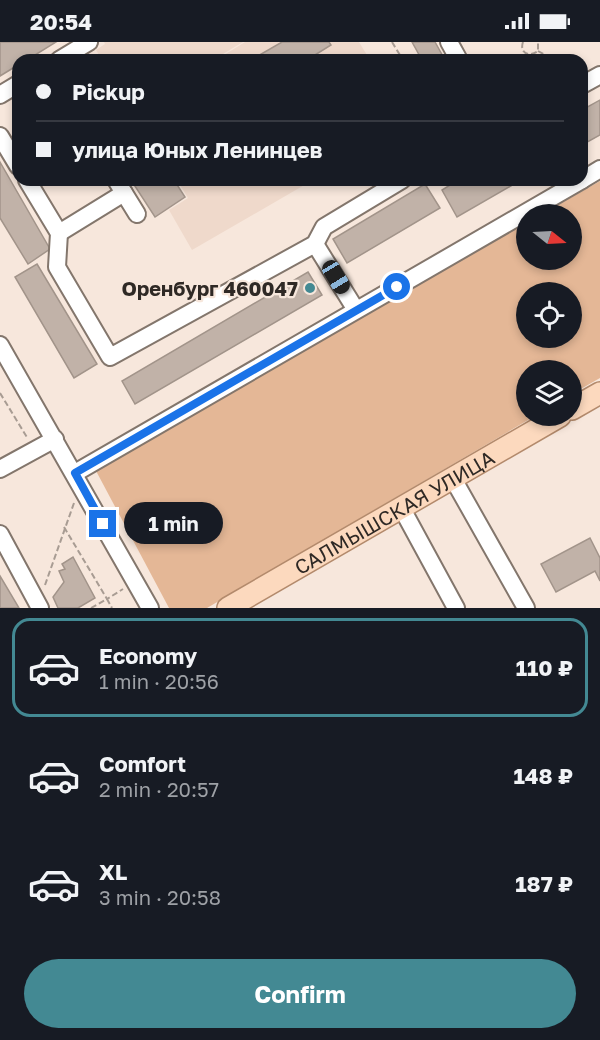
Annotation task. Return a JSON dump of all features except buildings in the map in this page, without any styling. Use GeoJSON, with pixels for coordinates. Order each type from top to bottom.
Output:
{"type":"FeatureCollection","features":[{"type":"Feature","properties":{"kind":"main road"},"geometry":{"type":"LineString","coordinates":[[582,403],[600,393]]}},
{"type":"Feature","properties":{"kind":"main road","name":"САЛМЫШСКАЯ УЛИЦА"},"geometry":{"type":"LineString","coordinates":[[228,608],[542,426]]}},
{"type":"Feature","properties":{"kind":"street"},"geometry":{"type":"LineString","coordinates":[[69,54],[89,42]]}},
{"type":"Feature","properties":{"kind":"street"},"geometry":{"type":"LineString","coordinates":[[0,136],[12,156]]}},
{"type":"Feature","properties":{"kind":"street"},"geometry":{"type":"LineString","coordinates":[[31,186],[59,233],[57,267],[110,357],[315,244],[324,227],[392,186]]}},
{"type":"Feature","properties":{"kind":"street"},"geometry":{"type":"LineString","coordinates":[[78,479],[356,310],[572,186]]}},
{"type":"Feature","properties":{"kind":"street"},"geometry":{"type":"LineString","coordinates":[[59,233],[120,187],[137,214]]}},
{"type":"Feature","properties":{"kind":"street"},"geometry":{"type":"LineString","coordinates":[[315,244],[356,310]]}},
{"type":"Feature","properties":{"kind":"street"},"geometry":{"type":"LineString","coordinates":[[0,345],[150,608]]}},
{"type":"Feature","properties":{"kind":"street"},"geometry":{"type":"LineString","coordinates":[[0,469],[55,439]]}},
{"type":"Feature","properties":{"kind":"street"},"geometry":{"type":"LineString","coordinates":[[452,477],[526,608]]}},
{"type":"Feature","properties":{"kind":"street"},"geometry":{"type":"LineString","coordinates":[[401,507],[456,608]]}},
{"type":"Feature","properties":{"kind":"street"},"geometry":{"type":"LineString","coordinates":[[0,534],[39,607]]}},
{"type":"Feature","properties":{"kind":"path"},"geometry":{"type":"LineString","coordinates":[[538,42],[538,51]]}},
{"type":"Feature","properties":{"kind":"path"},"geometry":{"type":"LineString","coordinates":[[534,54],[538,51]]}},
{"type":"Feature","properties":{"kind":"path"},"geometry":{"type":"LineString","coordinates":[[538,51],[543,54]]}},
{"type":"Feature","properties":{"kind":"path"},"geometry":{"type":"LineString","coordinates":[[0,393],[34,450]]}},
{"type":"Feature","properties":{"kind":"path"},"geometry":{"type":"LineString","coordinates":[[39,607],[78,479]]}},
{"type":"Feature","properties":{"kind":"path"},"geometry":{"type":"LineString","coordinates":[[64,526],[112,608]]}},
{"type":"Feature","properties":{"kind":"path"},"geometry":{"type":"LineString","coordinates":[[91,608],[135,582]]}},
{"type":"Feature","properties":{"kind":"shaded area"},"geometry":{"type":"Polygon","coordinates":[[[104,42],[243,42],[223,54],[98,54],[96,50],[105,44],[104,42]]]}},
{"type":"Feature","properties":{"kind":"shaded area"},"geometry":{"type":"Polygon","coordinates":[[[245,42],[359,42],[366,54],[226,54],[245,42]]]}},
{"type":"Feature","properties":{"kind":"shaded area"},"geometry":{"type":"Polygon","coordinates":[[[600,181],[600,378],[582,388],[582,360],[516,360],[516,426],[518,426],[207,608],[169,608],[95,469],[516,229],[516,270],[582,270],[582,204],[560,204],[600,181]]]}},
{"type":"Feature","properties":{"kind":"shaded area"},"geometry":{"type":"Polygon","coordinates":[[[181,186],[303,186],[192,250],[169,210],[188,198],[181,186]]]}},
{"type":"Feature","properties":{"kind":"place","name":"Оренбург 460047"},"geometry":{"type":"Point","coordinates":[310,288]}},
{"type":"Feature","properties":{"kind":"route"},"geometry":{"type":"LineString","coordinates":[[103,524],[75,473],[397,287]]}}]}
